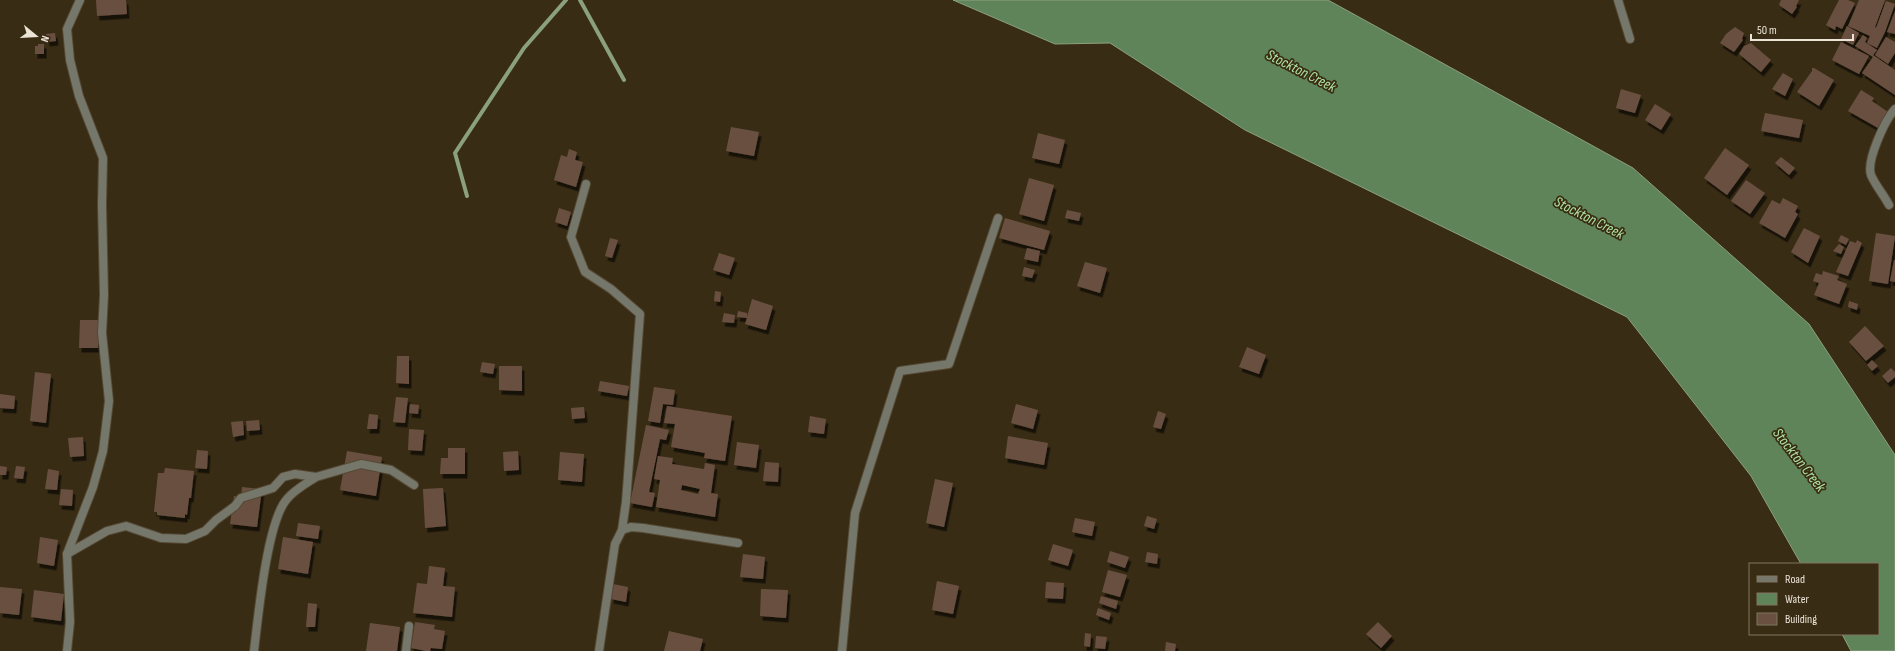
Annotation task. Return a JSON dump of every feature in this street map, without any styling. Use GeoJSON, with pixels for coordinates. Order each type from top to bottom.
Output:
{"type":"FeatureCollection","features":[{"type":"Feature","properties":{"kind":"street"},"geometry":{"type":"LineString","coordinates":[[67,651],[70,622],[67,554],[94,487],[103,451],[109,401],[102,333],[104,295],[102,205],[103,158],[79,96],[70,60],[68,29],[80,0]]}},
{"type":"Feature","properties":{"kind":"street"},"geometry":{"type":"LineString","coordinates":[[1618,0],[1630,39]]}},
{"type":"Feature","properties":{"kind":"street"},"geometry":{"type":"LineString","coordinates":[[1890,205],[1871,174],[1874,148],[1888,117],[1895,109]]}},
{"type":"Feature","properties":{"kind":"street"},"geometry":{"type":"LineString","coordinates":[[586,184],[571,237],[585,272],[611,289],[640,314],[626,502],[622,530],[615,544],[599,651]]}},
{"type":"Feature","properties":{"kind":"street"},"geometry":{"type":"LineString","coordinates":[[842,651],[855,512],[900,372],[949,364],[998,218]]}},
{"type":"Feature","properties":{"kind":"street"},"geometry":{"type":"LineString","coordinates":[[254,651],[270,540],[280,508],[287,498],[316,477],[361,464],[391,470],[414,485]]}},
{"type":"Feature","properties":{"kind":"street"},"geometry":{"type":"LineString","coordinates":[[67,554],[107,531],[126,526],[161,538],[186,538],[205,531],[216,520],[235,506],[241,498],[273,488],[283,477],[295,474],[316,477]]}},
{"type":"Feature","properties":{"kind":"street"},"geometry":{"type":"LineString","coordinates":[[622,530],[643,528],[738,543]]}},
{"type":"Feature","properties":{"kind":"street"},"geometry":{"type":"LineString","coordinates":[[406,651],[409,626]]}},
{"type":"Feature","properties":{"kind":"water","name":"Stockton Creek"},"geometry":{"type":"Polygon","coordinates":[[[953,0],[1328,0],[1633,168],[1809,324],[1895,455],[1895,651],[1851,651],[1843,635],[1879,635],[1879,563],[1800,563],[1751,476],[1627,317],[1245,130],[1110,43],[1055,44],[953,0]]]}},
{"type":"Feature","properties":{"kind":"building"},"geometry":{"type":"Polygon","coordinates":[[[96,0],[126,0],[127,14],[97,16],[96,0]]]}},
{"type":"Feature","properties":{"kind":"building"},"geometry":{"type":"Polygon","coordinates":[[[1781,0],[1799,0],[1796,6],[1797,7],[1792,14],[1779,5],[1781,0]]]}},
{"type":"Feature","properties":{"kind":"building"},"geometry":{"type":"Polygon","coordinates":[[[1839,0],[1848,0],[1855,3],[1842,29],[1836,26],[1835,30],[1826,25],[1839,0]]]}},
{"type":"Feature","properties":{"kind":"building"},"geometry":{"type":"Polygon","coordinates":[[[1859,0],[1885,0],[1875,27],[1876,28],[1886,1],[1895,4],[1885,32],[1877,48],[1867,43],[1870,36],[1848,26],[1859,0]]]}},
{"type":"Feature","properties":{"kind":"building"},"geometry":{"type":"Polygon","coordinates":[[[1895,11],[1895,34],[1887,32],[1895,11]]]}},
{"type":"Feature","properties":{"kind":"building"},"geometry":{"type":"Polygon","coordinates":[[[1847,26],[1859,33],[1853,45],[1841,39],[1847,26]]]}},
{"type":"Feature","properties":{"kind":"building"},"geometry":{"type":"Polygon","coordinates":[[[1735,27],[1744,33],[1743,40],[1734,52],[1720,43],[1726,34],[1735,27]]]}},
{"type":"Feature","properties":{"kind":"building"},"geometry":{"type":"Polygon","coordinates":[[[55,33],[56,41],[47,42],[46,34],[55,33]]]}},
{"type":"Feature","properties":{"kind":"building"},"geometry":{"type":"Polygon","coordinates":[[[1863,35],[1867,38],[1865,42],[1877,50],[1873,55],[1895,70],[1895,95],[1862,73],[1873,57],[1855,46],[1863,35]]]}},
{"type":"Feature","properties":{"kind":"building"},"geometry":{"type":"Polygon","coordinates":[[[1886,37],[1895,42],[1895,53],[1888,64],[1875,55],[1886,37]]]}},
{"type":"Feature","properties":{"kind":"building"},"geometry":{"type":"Polygon","coordinates":[[[1841,42],[1869,56],[1859,74],[1832,60],[1841,42]]]}},
{"type":"Feature","properties":{"kind":"building"},"geometry":{"type":"Polygon","coordinates":[[[1751,43],[1771,60],[1761,72],[1739,54],[1744,46],[1751,43]]]}},
{"type":"Feature","properties":{"kind":"building"},"geometry":{"type":"Polygon","coordinates":[[[38,44],[44,44],[44,54],[35,54],[35,46],[38,46],[38,44]]]}},
{"type":"Feature","properties":{"kind":"building"},"geometry":{"type":"Polygon","coordinates":[[[1812,68],[1834,80],[1819,106],[1797,92],[1812,71],[1812,68]]]}},
{"type":"Feature","properties":{"kind":"building"},"geometry":{"type":"Polygon","coordinates":[[[1783,73],[1793,79],[1785,96],[1772,89],[1783,73]]]}},
{"type":"Feature","properties":{"kind":"building"},"geometry":{"type":"Polygon","coordinates":[[[1621,89],[1641,95],[1635,113],[1616,108],[1621,89]]]}},
{"type":"Feature","properties":{"kind":"building"},"geometry":{"type":"Polygon","coordinates":[[[1861,90],[1874,98],[1872,101],[1888,112],[1878,128],[1848,111],[1861,90]]]}},
{"type":"Feature","properties":{"kind":"building"},"geometry":{"type":"Polygon","coordinates":[[[1655,104],[1671,114],[1661,130],[1645,120],[1655,104]]]}},
{"type":"Feature","properties":{"kind":"building"},"geometry":{"type":"Polygon","coordinates":[[[1765,113],[1803,120],[1799,138],[1761,131],[1765,113]]]}},
{"type":"Feature","properties":{"kind":"building"},"geometry":{"type":"Polygon","coordinates":[[[731,127],[759,132],[754,156],[726,151],[731,127]]]}},
{"type":"Feature","properties":{"kind":"building"},"geometry":{"type":"Polygon","coordinates":[[[1038,133],[1065,140],[1059,164],[1032,158],[1038,133]]]}},
{"type":"Feature","properties":{"kind":"building"},"geometry":{"type":"Polygon","coordinates":[[[1725,148],[1749,165],[1727,195],[1704,178],[1725,148]]]}},
{"type":"Feature","properties":{"kind":"building"},"geometry":{"type":"Polygon","coordinates":[[[569,149],[577,152],[575,160],[583,162],[576,187],[554,180],[561,155],[567,157],[569,149]]]}},
{"type":"Feature","properties":{"kind":"building"},"geometry":{"type":"Polygon","coordinates":[[[1781,157],[1795,168],[1789,175],[1775,163],[1781,157]]]}},
{"type":"Feature","properties":{"kind":"building"},"geometry":{"type":"Polygon","coordinates":[[[1029,178],[1054,185],[1044,221],[1019,214],[1029,178]]]}},
{"type":"Feature","properties":{"kind":"building"},"geometry":{"type":"Polygon","coordinates":[[[1746,180],[1765,193],[1750,214],[1731,201],[1746,180]]]}},
{"type":"Feature","properties":{"kind":"building"},"geometry":{"type":"Polygon","coordinates":[[[1783,198],[1798,206],[1795,212],[1798,214],[1785,238],[1759,223],[1772,200],[1780,204],[1783,198]]]}},
{"type":"Feature","properties":{"kind":"building"},"geometry":{"type":"Polygon","coordinates":[[[559,208],[571,212],[567,226],[555,222],[559,208]]]}},
{"type":"Feature","properties":{"kind":"building"},"geometry":{"type":"Polygon","coordinates":[[[1067,210],[1081,213],[1079,221],[1065,218],[1067,210]]]}},
{"type":"Feature","properties":{"kind":"building"},"geometry":{"type":"Polygon","coordinates":[[[1005,218],[1050,231],[1044,250],[999,238],[1005,218]]]}},
{"type":"Feature","properties":{"kind":"building"},"geometry":{"type":"Polygon","coordinates":[[[1804,228],[1820,236],[1808,263],[1791,252],[1804,228]]]}},
{"type":"Feature","properties":{"kind":"building"},"geometry":{"type":"Polygon","coordinates":[[[1876,233],[1895,236],[1888,284],[1869,281],[1876,233]]]}},
{"type":"Feature","properties":{"kind":"building"},"geometry":{"type":"Polygon","coordinates":[[[1841,235],[1849,239],[1846,245],[1838,241],[1841,235]]]}},
{"type":"Feature","properties":{"kind":"building"},"geometry":{"type":"Polygon","coordinates":[[[610,238],[618,240],[612,258],[605,256],[610,238]]]}},
{"type":"Feature","properties":{"kind":"building"},"geometry":{"type":"Polygon","coordinates":[[[1857,240],[1862,243],[1848,276],[1836,272],[1850,241],[1856,243],[1857,240]]]}},
{"type":"Feature","properties":{"kind":"building"},"geometry":{"type":"Polygon","coordinates":[[[1839,244],[1844,247],[1841,254],[1833,251],[1839,244]]]}},
{"type":"Feature","properties":{"kind":"building"},"geometry":{"type":"Polygon","coordinates":[[[1027,248],[1040,251],[1038,262],[1024,259],[1027,248]]]}},
{"type":"Feature","properties":{"kind":"building"},"geometry":{"type":"Polygon","coordinates":[[[719,253],[735,258],[729,275],[713,270],[719,253]]]}},
{"type":"Feature","properties":{"kind":"building"},"geometry":{"type":"Polygon","coordinates":[[[1895,260],[1895,282],[1890,281],[1895,260]]]}},
{"type":"Feature","properties":{"kind":"building"},"geometry":{"type":"Polygon","coordinates":[[[1085,262],[1107,268],[1100,293],[1077,286],[1085,262]]]}},
{"type":"Feature","properties":{"kind":"building"},"geometry":{"type":"Polygon","coordinates":[[[1024,267],[1035,270],[1032,278],[1022,276],[1024,267]]]}},
{"type":"Feature","properties":{"kind":"building"},"geometry":{"type":"Polygon","coordinates":[[[1823,271],[1839,276],[1837,280],[1847,284],[1839,304],[1814,295],[1819,283],[1813,281],[1816,273],[1822,275],[1823,271]]]}},
{"type":"Feature","properties":{"kind":"building"},"geometry":{"type":"Polygon","coordinates":[[[715,291],[721,292],[720,302],[714,301],[715,291]]]}},
{"type":"Feature","properties":{"kind":"building"},"geometry":{"type":"Polygon","coordinates":[[[752,299],[773,306],[766,330],[745,324],[747,318],[737,317],[738,311],[747,313],[747,317],[752,299]]]}},
{"type":"Feature","properties":{"kind":"building"},"geometry":{"type":"Polygon","coordinates":[[[1849,301],[1858,304],[1857,310],[1848,307],[1849,301]]]}},
{"type":"Feature","properties":{"kind":"building"},"geometry":{"type":"Polygon","coordinates":[[[724,313],[735,315],[734,323],[722,322],[724,313]]]}},
{"type":"Feature","properties":{"kind":"building"},"geometry":{"type":"Polygon","coordinates":[[[80,320],[98,320],[98,348],[79,348],[80,320]]]}},
{"type":"Feature","properties":{"kind":"building"},"geometry":{"type":"Polygon","coordinates":[[[1865,326],[1884,346],[1866,361],[1849,342],[1865,326]]]}},
{"type":"Feature","properties":{"kind":"building"},"geometry":{"type":"Polygon","coordinates":[[[1247,347],[1266,355],[1259,374],[1239,367],[1247,347]]]}},
{"type":"Feature","properties":{"kind":"building"},"geometry":{"type":"Polygon","coordinates":[[[397,356],[409,356],[409,384],[396,383],[397,356]]]}},
{"type":"Feature","properties":{"kind":"building"},"geometry":{"type":"Polygon","coordinates":[[[1872,360],[1878,366],[1872,371],[1867,365],[1872,360]]]}},
{"type":"Feature","properties":{"kind":"building"},"geometry":{"type":"Polygon","coordinates":[[[482,362],[495,364],[493,374],[480,372],[482,362]]]}},
{"type":"Feature","properties":{"kind":"building"},"geometry":{"type":"Polygon","coordinates":[[[499,366],[522,366],[522,391],[499,390],[499,366]]]}},
{"type":"Feature","properties":{"kind":"building"},"geometry":{"type":"Polygon","coordinates":[[[1891,368],[1895,372],[1895,377],[1888,383],[1882,376],[1891,368]]]}},
{"type":"Feature","properties":{"kind":"building"},"geometry":{"type":"Polygon","coordinates":[[[35,372],[51,374],[46,423],[30,421],[35,372]]]}},
{"type":"Feature","properties":{"kind":"building"},"geometry":{"type":"Polygon","coordinates":[[[600,381],[629,386],[627,396],[598,391],[600,381]]]}},
{"type":"Feature","properties":{"kind":"building"},"geometry":{"type":"Polygon","coordinates":[[[654,387],[675,390],[673,405],[663,404],[660,423],[648,421],[654,387]]]}},
{"type":"Feature","properties":{"kind":"building"},"geometry":{"type":"Polygon","coordinates":[[[0,394],[15,396],[14,409],[0,408],[0,394]]]}},
{"type":"Feature","properties":{"kind":"building"},"geometry":{"type":"Polygon","coordinates":[[[396,397],[408,398],[405,423],[393,422],[396,397]]]}},
{"type":"Feature","properties":{"kind":"building"},"geometry":{"type":"Polygon","coordinates":[[[410,404],[419,405],[418,414],[409,413],[410,404]]]}},
{"type":"Feature","properties":{"kind":"building"},"geometry":{"type":"Polygon","coordinates":[[[1016,404],[1038,410],[1033,429],[1011,423],[1016,404]]]}},
{"type":"Feature","properties":{"kind":"building"},"geometry":{"type":"Polygon","coordinates":[[[667,406],[732,416],[725,461],[704,458],[705,453],[671,447],[675,424],[664,423],[667,406]]]}},
{"type":"Feature","properties":{"kind":"building"},"geometry":{"type":"Polygon","coordinates":[[[584,407],[585,418],[572,419],[571,408],[584,407]]]}},
{"type":"Feature","properties":{"kind":"building"},"geometry":{"type":"Polygon","coordinates":[[[1158,411],[1166,414],[1161,429],[1153,427],[1158,411]]]}},
{"type":"Feature","properties":{"kind":"building"},"geometry":{"type":"Polygon","coordinates":[[[369,414],[378,415],[377,429],[367,429],[369,414]]]}},
{"type":"Feature","properties":{"kind":"building"},"geometry":{"type":"Polygon","coordinates":[[[810,416],[826,419],[824,434],[808,432],[810,416]]]}},
{"type":"Feature","properties":{"kind":"building"},"geometry":{"type":"Polygon","coordinates":[[[259,420],[260,430],[247,431],[246,421],[259,420]]]}},
{"type":"Feature","properties":{"kind":"building"},"geometry":{"type":"Polygon","coordinates":[[[243,421],[244,435],[233,437],[231,422],[243,421]]]}},
{"type":"Feature","properties":{"kind":"building"},"geometry":{"type":"Polygon","coordinates":[[[646,425],[669,430],[666,440],[660,439],[649,492],[655,493],[652,507],[630,503],[646,425]]]}},
{"type":"Feature","properties":{"kind":"building"},"geometry":{"type":"Polygon","coordinates":[[[409,429],[424,430],[422,451],[408,450],[409,429]]]}},
{"type":"Feature","properties":{"kind":"building"},"geometry":{"type":"Polygon","coordinates":[[[1008,436],[1048,443],[1044,465],[1005,458],[1008,436]]]}},
{"type":"Feature","properties":{"kind":"building"},"geometry":{"type":"Polygon","coordinates":[[[83,437],[84,456],[70,457],[68,438],[83,437]]]}},
{"type":"Feature","properties":{"kind":"building"},"geometry":{"type":"Polygon","coordinates":[[[737,442],[759,445],[756,468],[734,465],[737,442]]]}},
{"type":"Feature","properties":{"kind":"building"},"geometry":{"type":"Polygon","coordinates":[[[448,448],[465,448],[465,474],[440,474],[441,458],[448,458],[448,448]]]}},
{"type":"Feature","properties":{"kind":"building"},"geometry":{"type":"Polygon","coordinates":[[[197,450],[208,451],[207,469],[195,468],[197,450]]]}},
{"type":"Feature","properties":{"kind":"building"},"geometry":{"type":"Polygon","coordinates":[[[347,451],[382,457],[376,496],[340,490],[347,451]]]}},
{"type":"Feature","properties":{"kind":"building"},"geometry":{"type":"Polygon","coordinates":[[[518,451],[519,470],[504,471],[503,452],[518,451]]]}},
{"type":"Feature","properties":{"kind":"building"},"geometry":{"type":"Polygon","coordinates":[[[560,452],[584,454],[582,482],[558,480],[560,452]]]}},
{"type":"Feature","properties":{"kind":"building"},"geometry":{"type":"Polygon","coordinates":[[[658,456],[673,458],[672,464],[704,469],[705,463],[715,465],[711,493],[718,494],[715,517],[656,507],[660,480],[654,479],[658,456]],[[682,485],[681,490],[698,494],[700,489],[682,485]]]}},
{"type":"Feature","properties":{"kind":"building"},"geometry":{"type":"Polygon","coordinates":[[[765,462],[779,463],[778,482],[763,481],[765,462]]]}},
{"type":"Feature","properties":{"kind":"building"},"geometry":{"type":"Polygon","coordinates":[[[0,466],[7,467],[6,475],[0,475],[0,466]]]}},
{"type":"Feature","properties":{"kind":"building"},"geometry":{"type":"Polygon","coordinates":[[[16,466],[25,467],[23,479],[14,478],[16,466]]]}},
{"type":"Feature","properties":{"kind":"building"},"geometry":{"type":"Polygon","coordinates":[[[165,468],[194,471],[191,498],[189,498],[187,515],[185,514],[185,518],[157,515],[157,512],[154,512],[158,473],[164,473],[165,468]]]}},
{"type":"Feature","properties":{"kind":"building"},"geometry":{"type":"Polygon","coordinates":[[[48,469],[59,471],[57,490],[45,489],[48,469]]]}},
{"type":"Feature","properties":{"kind":"building"},"geometry":{"type":"Polygon","coordinates":[[[935,479],[953,483],[944,527],[926,523],[935,479]]]}},
{"type":"Feature","properties":{"kind":"building"},"geometry":{"type":"Polygon","coordinates":[[[242,487],[262,489],[257,527],[230,524],[234,496],[241,497],[242,487]]]}},
{"type":"Feature","properties":{"kind":"building"},"geometry":{"type":"Polygon","coordinates":[[[443,488],[446,526],[425,528],[423,489],[443,488]]]}},
{"type":"Feature","properties":{"kind":"building"},"geometry":{"type":"Polygon","coordinates":[[[61,489],[73,490],[72,506],[59,505],[61,489]]]}},
{"type":"Feature","properties":{"kind":"building"},"geometry":{"type":"Polygon","coordinates":[[[1147,516],[1157,519],[1154,529],[1144,526],[1147,516]]]}},
{"type":"Feature","properties":{"kind":"building"},"geometry":{"type":"Polygon","coordinates":[[[1075,518],[1095,522],[1092,536],[1072,532],[1075,518]]]}},
{"type":"Feature","properties":{"kind":"building"},"geometry":{"type":"Polygon","coordinates":[[[298,523],[320,526],[318,539],[296,536],[298,523]]]}},
{"type":"Feature","properties":{"kind":"building"},"geometry":{"type":"Polygon","coordinates":[[[40,537],[58,540],[54,566],[37,563],[40,537]]]}},
{"type":"Feature","properties":{"kind":"building"},"geometry":{"type":"Polygon","coordinates":[[[283,537],[313,542],[308,574],[278,569],[283,537]]]}},
{"type":"Feature","properties":{"kind":"building"},"geometry":{"type":"Polygon","coordinates":[[[1053,544],[1073,550],[1068,566],[1048,560],[1053,544]]]}},
{"type":"Feature","properties":{"kind":"building"},"geometry":{"type":"Polygon","coordinates":[[[1110,551],[1129,557],[1125,568],[1107,562],[1110,551]]]}},
{"type":"Feature","properties":{"kind":"building"},"geometry":{"type":"Polygon","coordinates":[[[1147,552],[1158,554],[1157,564],[1145,562],[1147,552]]]}},
{"type":"Feature","properties":{"kind":"building"},"geometry":{"type":"Polygon","coordinates":[[[743,554],[765,557],[763,579],[740,577],[743,554]]]}},
{"type":"Feature","properties":{"kind":"building"},"geometry":{"type":"Polygon","coordinates":[[[429,566],[445,568],[443,586],[455,587],[452,617],[413,613],[417,583],[427,584],[429,566]]]}},
{"type":"Feature","properties":{"kind":"building"},"geometry":{"type":"Polygon","coordinates":[[[1108,570],[1127,575],[1120,597],[1102,592],[1108,570]]]}},
{"type":"Feature","properties":{"kind":"building"},"geometry":{"type":"Polygon","coordinates":[[[937,581],[959,586],[953,614],[932,610],[937,581]]]}},
{"type":"Feature","properties":{"kind":"building"},"geometry":{"type":"Polygon","coordinates":[[[1046,582],[1064,583],[1063,599],[1045,598],[1046,582]]]}},
{"type":"Feature","properties":{"kind":"building"},"geometry":{"type":"Polygon","coordinates":[[[613,584],[628,587],[626,602],[611,599],[613,584]]]}},
{"type":"Feature","properties":{"kind":"building"},"geometry":{"type":"Polygon","coordinates":[[[0,587],[22,589],[19,615],[0,613],[0,587]]]}},
{"type":"Feature","properties":{"kind":"building"},"geometry":{"type":"Polygon","coordinates":[[[761,589],[788,590],[786,618],[760,616],[761,589]]]}},
{"type":"Feature","properties":{"kind":"building"},"geometry":{"type":"Polygon","coordinates":[[[34,590],[64,594],[61,621],[31,617],[34,590]]]}},
{"type":"Feature","properties":{"kind":"building"},"geometry":{"type":"Polygon","coordinates":[[[1101,596],[1118,601],[1116,609],[1099,603],[1101,596]]]}},
{"type":"Feature","properties":{"kind":"building"},"geometry":{"type":"Polygon","coordinates":[[[308,603],[317,604],[315,627],[306,627],[308,603]]]}},
{"type":"Feature","properties":{"kind":"building"},"geometry":{"type":"Polygon","coordinates":[[[1098,608],[1111,613],[1109,620],[1096,615],[1098,608]]]}},
{"type":"Feature","properties":{"kind":"building"},"geometry":{"type":"Polygon","coordinates":[[[415,622],[435,625],[434,629],[445,631],[442,649],[431,648],[430,651],[426,651],[411,648],[415,622]]]}},
{"type":"Feature","properties":{"kind":"building"},"geometry":{"type":"Polygon","coordinates":[[[1378,622],[1392,636],[1381,648],[1366,634],[1378,622]]]}},
{"type":"Feature","properties":{"kind":"building"},"geometry":{"type":"Polygon","coordinates":[[[370,623],[400,627],[397,651],[366,651],[370,623]]]}},
{"type":"Feature","properties":{"kind":"building"},"geometry":{"type":"Polygon","coordinates":[[[669,631],[703,639],[700,651],[664,651],[669,631]]]}},
{"type":"Feature","properties":{"kind":"building"},"geometry":{"type":"Polygon","coordinates":[[[1085,633],[1091,634],[1090,647],[1084,646],[1085,633]]]}},
{"type":"Feature","properties":{"kind":"building"},"geometry":{"type":"Polygon","coordinates":[[[1096,636],[1107,637],[1105,649],[1095,648],[1096,636]]]}},
{"type":"Feature","properties":{"kind":"building"},"geometry":{"type":"Polygon","coordinates":[[[1166,642],[1176,644],[1175,651],[1165,651],[1166,642]]]}},
{"type":"Feature","properties":{"kind":"waterway"},"geometry":{"type":"LineString","coordinates":[[467,196],[455,153],[524,48],[566,0]]}},
{"type":"Feature","properties":{"kind":"waterway"},"geometry":{"type":"LineString","coordinates":[[580,0],[624,80]]}}]}
